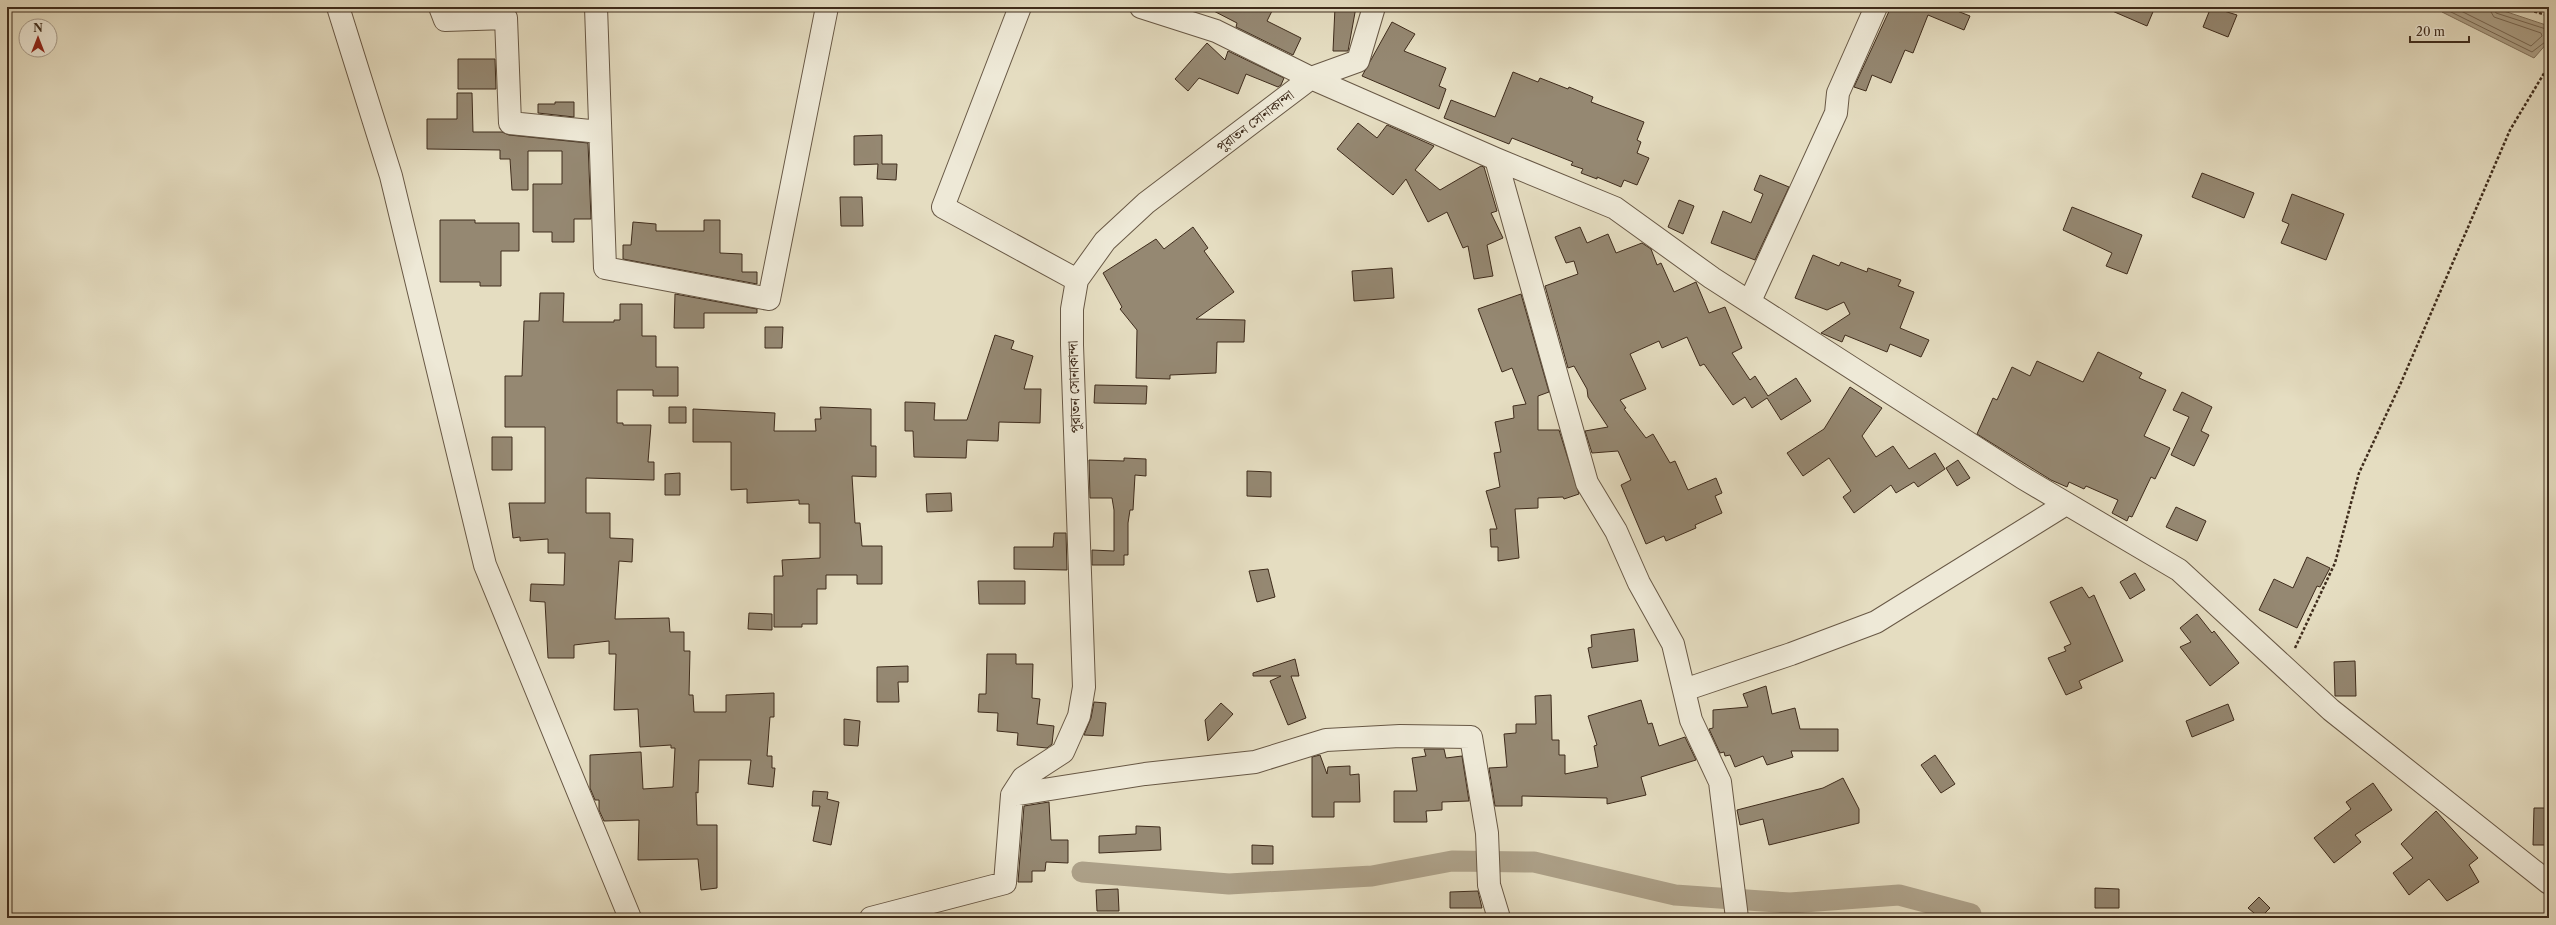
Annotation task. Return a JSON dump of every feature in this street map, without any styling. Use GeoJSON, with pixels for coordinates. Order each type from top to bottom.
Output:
{"type":"FeatureCollection","features":[{"type":"Feature","properties":{"kind":"street"},"geometry":{"type":"LineString","coordinates":[[338,7],[390,176],[485,565],[630,918]]}},
{"type":"Feature","properties":{"kind":"street"},"geometry":{"type":"LineString","coordinates":[[440,7],[445,20],[506,18],[510,123],[600,132]]}},
{"type":"Feature","properties":{"kind":"street"},"geometry":{"type":"LineString","coordinates":[[596,7],[605,268],[769,299],[828,7]]}},
{"type":"Feature","properties":{"kind":"street"},"geometry":{"type":"LineString","coordinates":[[1020,7],[943,207],[1077,280]]}},
{"type":"Feature","properties":{"kind":"street"},"geometry":{"type":"LineString","coordinates":[[1141,7],[1216,31],[1311,78],[1496,159],[1615,208],[1712,278],[2066,504],[2179,570],[2331,710],[2549,883]]}},
{"type":"Feature","properties":{"kind":"street","name":"পুরাতন সোনাকান্দা"},"geometry":{"type":"LineString","coordinates":[[1012,795],[1024,778],[1063,752],[1079,716],[1084,687],[1072,345],[1072,309],[1077,280],[1105,241],[1146,203],[1311,78],[1358,61],[1374,7]]}},
{"type":"Feature","properties":{"kind":"street"},"geometry":{"type":"LineString","coordinates":[[1750,301],[1836,112],[1838,93],[1876,7]]}},
{"type":"Feature","properties":{"kind":"street"},"geometry":{"type":"LineString","coordinates":[[1496,159],[1587,483],[1616,531],[1639,582],[1673,644],[1691,720],[1720,782],[1727,855],[1735,913]]}},
{"type":"Feature","properties":{"kind":"street"},"geometry":{"type":"LineString","coordinates":[[1684,690],[1791,654],[1876,622],[2066,504]]}},
{"type":"Feature","properties":{"kind":"street"},"geometry":{"type":"LineString","coordinates":[[871,918],[1006,883],[1012,795],[1145,774],[1255,762],[1326,740],[1400,736],[1471,737],[1487,833],[1489,885],[1499,918]]}},
{"type":"Feature","properties":{"kind":"path"},"geometry":{"type":"LineString","coordinates":[[2520,7],[2549,16]]}},
{"type":"Feature","properties":{"kind":"path"},"geometry":{"type":"LineString","coordinates":[[2285,668],[2335,563],[2359,473],[2400,385],[2510,130],[2549,65]]}},
{"type":"Feature","properties":{"kind":"water"},"geometry":{"type":"Polygon","coordinates":[[[2445,7],[2492,7],[2549,26],[2549,41],[2534,58],[2442,12],[2445,7]]]}},
{"type":"Feature","properties":{"kind":"building"},"geometry":{"type":"Polygon","coordinates":[[[1206,7],[1274,7],[1267,21],[1301,38],[1293,55],[1236,27],[1237,23],[1206,7]]]}},
{"type":"Feature","properties":{"kind":"building"},"geometry":{"type":"Polygon","coordinates":[[[1335,7],[1356,7],[1348,51],[1333,51],[1335,7]]]}},
{"type":"Feature","properties":{"kind":"building"},"geometry":{"type":"Polygon","coordinates":[[[1891,7],[1947,7],[1970,16],[1964,30],[1928,15],[1913,53],[1905,50],[1891,83],[1872,75],[1866,91],[1854,87],[1891,7]]]}},
{"type":"Feature","properties":{"kind":"building"},"geometry":{"type":"Polygon","coordinates":[[[2103,7],[2155,7],[2147,26],[2103,7]]]}},
{"type":"Feature","properties":{"kind":"building"},"geometry":{"type":"Polygon","coordinates":[[[2211,7],[2237,15],[2228,37],[2203,27],[2211,7]]]}},
{"type":"Feature","properties":{"kind":"building"},"geometry":{"type":"Polygon","coordinates":[[[1392,22],[1415,34],[1404,51],[1446,68],[1439,86],[1446,89],[1439,109],[1362,76],[1392,22]]]}},
{"type":"Feature","properties":{"kind":"building"},"geometry":{"type":"Polygon","coordinates":[[[1207,43],[1225,60],[1228,51],[1284,78],[1281,85],[1278,87],[1246,74],[1238,94],[1199,78],[1188,91],[1175,79],[1207,43]]]}},
{"type":"Feature","properties":{"kind":"building"},"geometry":{"type":"Polygon","coordinates":[[[458,59],[495,59],[496,89],[458,89],[458,59]]]}},
{"type":"Feature","properties":{"kind":"building"},"geometry":{"type":"Polygon","coordinates":[[[1513,72],[1538,82],[1540,78],[1568,89],[1569,87],[1593,97],[1591,102],[1644,122],[1637,140],[1641,142],[1637,153],[1649,158],[1637,185],[1624,180],[1621,187],[1597,177],[1597,179],[1581,173],[1583,169],[1571,165],[1573,162],[1512,138],[1509,144],[1444,118],[1451,100],[1495,117],[1513,72]]]}},
{"type":"Feature","properties":{"kind":"building"},"geometry":{"type":"Polygon","coordinates":[[[457,93],[472,93],[473,132],[502,132],[509,135],[588,143],[591,219],[574,219],[574,242],[552,242],[552,232],[533,232],[533,184],[562,184],[562,151],[528,151],[528,190],[512,190],[510,159],[500,159],[500,150],[427,149],[427,119],[457,119],[457,93]]]}},
{"type":"Feature","properties":{"kind":"building"},"geometry":{"type":"Polygon","coordinates":[[[555,102],[574,102],[574,117],[538,113],[538,104],[555,104],[555,102]]]}},
{"type":"Feature","properties":{"kind":"building"},"geometry":{"type":"Polygon","coordinates":[[[1358,123],[1377,138],[1387,125],[1434,146],[1415,170],[1440,190],[1481,166],[1484,167],[1497,211],[1491,213],[1503,238],[1487,245],[1493,276],[1474,279],[1468,246],[1463,248],[1447,212],[1428,222],[1406,179],[1393,195],[1337,149],[1358,123]]]}},
{"type":"Feature","properties":{"kind":"building"},"geometry":{"type":"Polygon","coordinates":[[[882,135],[882,164],[897,164],[896,180],[877,179],[878,164],[854,165],[854,136],[882,135]]]}},
{"type":"Feature","properties":{"kind":"building"},"geometry":{"type":"Polygon","coordinates":[[[2202,173],[2254,193],[2244,218],[2192,197],[2202,173]]]}},
{"type":"Feature","properties":{"kind":"building"},"geometry":{"type":"Polygon","coordinates":[[[1760,175],[1789,187],[1755,260],[1711,243],[1723,211],[1751,223],[1763,194],[1754,190],[1760,175]]]}},
{"type":"Feature","properties":{"kind":"building"},"geometry":{"type":"Polygon","coordinates":[[[2292,194],[2344,214],[2326,260],[2281,243],[2289,224],[2282,221],[2292,194]]]}},
{"type":"Feature","properties":{"kind":"building"},"geometry":{"type":"Polygon","coordinates":[[[840,197],[862,197],[863,226],[841,226],[840,197]]]}},
{"type":"Feature","properties":{"kind":"building"},"geometry":{"type":"Polygon","coordinates":[[[1679,200],[1694,206],[1683,234],[1668,227],[1679,200]]]}},
{"type":"Feature","properties":{"kind":"building"},"geometry":{"type":"Polygon","coordinates":[[[2072,207],[2142,235],[2127,274],[2106,266],[2112,253],[2063,230],[2072,207]]]}},
{"type":"Feature","properties":{"kind":"building"},"geometry":{"type":"Polygon","coordinates":[[[440,220],[475,220],[475,223],[519,223],[519,251],[501,251],[501,286],[480,286],[480,282],[440,282],[440,220]]]}},
{"type":"Feature","properties":{"kind":"building"},"geometry":{"type":"Polygon","coordinates":[[[704,220],[720,220],[720,253],[742,254],[742,272],[757,272],[757,284],[623,259],[623,245],[631,245],[633,222],[656,224],[656,231],[704,231],[704,220]]]}},
{"type":"Feature","properties":{"kind":"building"},"geometry":{"type":"Polygon","coordinates":[[[1193,227],[1208,248],[1204,251],[1234,292],[1196,319],[1245,320],[1244,342],[1217,342],[1216,373],[1170,375],[1170,379],[1136,378],[1137,330],[1120,309],[1122,307],[1103,273],[1156,239],[1164,249],[1193,227]]]}},
{"type":"Feature","properties":{"kind":"building"},"geometry":{"type":"Polygon","coordinates":[[[1580,227],[1587,243],[1608,234],[1616,253],[1642,243],[1651,249],[1657,265],[1661,263],[1674,292],[1696,282],[1709,313],[1725,307],[1742,348],[1732,353],[1750,380],[1755,376],[1768,396],[1796,378],[1811,401],[1781,420],[1767,398],[1752,408],[1745,397],[1733,405],[1704,364],[1700,366],[1687,337],[1662,348],[1659,341],[1630,354],[1646,389],[1620,400],[1626,408],[1624,409],[1646,438],[1653,434],[1670,463],[1675,461],[1688,490],[1716,478],[1722,493],[1715,496],[1722,513],[1695,525],[1696,528],[1666,541],[1664,536],[1646,544],[1621,485],[1631,480],[1618,451],[1592,453],[1585,431],[1608,427],[1588,397],[1587,389],[1574,366],[1568,368],[1545,286],[1578,274],[1574,261],[1566,263],[1555,237],[1580,227]]]}},
{"type":"Feature","properties":{"kind":"building"},"geometry":{"type":"Polygon","coordinates":[[[1813,255],[1839,266],[1841,262],[1867,272],[1868,268],[1901,280],[1898,286],[1914,292],[1900,328],[1929,340],[1921,357],[1890,344],[1887,352],[1845,335],[1842,342],[1821,333],[1850,314],[1844,302],[1827,310],[1795,298],[1813,255]]]}},
{"type":"Feature","properties":{"kind":"building"},"geometry":{"type":"Polygon","coordinates":[[[1392,268],[1394,298],[1354,301],[1352,271],[1392,268]]]}},
{"type":"Feature","properties":{"kind":"building"},"geometry":{"type":"Polygon","coordinates":[[[540,293],[564,293],[563,322],[614,322],[614,320],[620,320],[620,304],[642,304],[642,336],[656,336],[656,367],[678,367],[678,396],[653,396],[653,390],[617,390],[617,423],[623,423],[623,425],[651,425],[648,462],[654,462],[654,480],[586,478],[586,513],[610,513],[610,538],[633,539],[632,562],[619,561],[615,619],[669,618],[670,632],[684,632],[684,651],[690,651],[689,695],[693,695],[694,712],[726,712],[726,695],[774,693],[774,717],[770,717],[767,756],[772,756],[772,768],[775,768],[773,787],[748,784],[751,760],[699,760],[698,793],[696,792],[697,825],[717,825],[717,888],[701,890],[698,859],[638,860],[639,820],[604,821],[599,810],[599,800],[595,800],[590,788],[590,755],[641,752],[643,789],[673,787],[675,748],[671,748],[671,745],[640,747],[638,709],[614,710],[616,654],[609,654],[609,641],[574,645],[574,658],[548,658],[545,602],[530,601],[531,584],[564,585],[565,553],[548,553],[548,539],[520,541],[520,537],[513,538],[509,503],[545,503],[545,427],[505,427],[505,376],[522,376],[524,321],[539,321],[540,293]]]}},
{"type":"Feature","properties":{"kind":"building"},"geometry":{"type":"Polygon","coordinates":[[[675,294],[757,309],[757,313],[704,313],[704,328],[674,328],[675,294]]]}},
{"type":"Feature","properties":{"kind":"building"},"geometry":{"type":"Polygon","coordinates":[[[1521,294],[1549,392],[1538,396],[1538,430],[1559,430],[1579,494],[1564,499],[1563,497],[1538,498],[1538,508],[1515,509],[1519,558],[1498,561],[1498,547],[1491,547],[1490,529],[1497,529],[1486,491],[1500,487],[1494,453],[1501,452],[1495,422],[1514,418],[1513,406],[1526,404],[1512,368],[1502,372],[1478,309],[1521,294]]]}},
{"type":"Feature","properties":{"kind":"building"},"geometry":{"type":"Polygon","coordinates":[[[765,327],[783,327],[782,348],[765,348],[765,327]]]}},
{"type":"Feature","properties":{"kind":"building"},"geometry":{"type":"Polygon","coordinates":[[[995,335],[1014,341],[1011,349],[1033,356],[1024,389],[1041,389],[1040,423],[999,422],[998,441],[967,440],[966,458],[914,457],[913,431],[905,431],[905,402],[935,403],[934,420],[967,420],[995,335]]]}},
{"type":"Feature","properties":{"kind":"building"},"geometry":{"type":"Polygon","coordinates":[[[2098,352],[2142,373],[2139,378],[2166,390],[2144,436],[2170,448],[2155,479],[2151,477],[2132,517],[2129,516],[2127,521],[2112,513],[2118,500],[2086,486],[2084,489],[2069,482],[2067,487],[2051,480],[1977,434],[1993,398],[1997,400],[2012,367],[2030,376],[2037,361],[2083,382],[2098,352]]]}},
{"type":"Feature","properties":{"kind":"building"},"geometry":{"type":"Polygon","coordinates":[[[1095,385],[1147,386],[1146,404],[1094,403],[1095,385]]]}},
{"type":"Feature","properties":{"kind":"building"},"geometry":{"type":"Polygon","coordinates":[[[1850,387],[1882,408],[1862,436],[1876,457],[1893,446],[1909,469],[1935,453],[1945,469],[1918,487],[1914,482],[1896,493],[1891,485],[1854,513],[1843,497],[1851,491],[1829,458],[1803,476],[1787,453],[1824,429],[1850,387]]]}},
{"type":"Feature","properties":{"kind":"building"},"geometry":{"type":"Polygon","coordinates":[[[2182,392],[2212,407],[2201,431],[2209,435],[2194,466],[2171,455],[2189,417],[2173,410],[2182,392]]]}},
{"type":"Feature","properties":{"kind":"building"},"geometry":{"type":"Polygon","coordinates":[[[669,407],[686,407],[686,423],[669,423],[669,407]]]}},
{"type":"Feature","properties":{"kind":"building"},"geometry":{"type":"Polygon","coordinates":[[[820,407],[871,409],[871,446],[876,446],[876,477],[852,476],[855,523],[860,523],[862,546],[882,546],[882,584],[857,584],[857,575],[826,575],[826,589],[817,589],[817,624],[802,624],[802,627],[774,627],[774,576],[783,576],[782,560],[820,558],[820,523],[809,523],[809,504],[799,504],[799,500],[747,503],[747,489],[731,490],[731,442],[693,442],[693,409],[775,413],[774,431],[816,431],[815,419],[821,419],[820,407]]]}},
{"type":"Feature","properties":{"kind":"building"},"geometry":{"type":"Polygon","coordinates":[[[492,437],[512,437],[512,470],[492,470],[492,437]]]}},
{"type":"Feature","properties":{"kind":"building"},"geometry":{"type":"Polygon","coordinates":[[[1124,458],[1146,459],[1146,476],[1135,475],[1133,510],[1130,510],[1128,523],[1128,555],[1124,555],[1124,565],[1092,565],[1092,550],[1114,551],[1114,510],[1112,498],[1090,498],[1089,460],[1124,461],[1124,458]]]}},
{"type":"Feature","properties":{"kind":"building"},"geometry":{"type":"Polygon","coordinates":[[[1958,460],[1970,478],[1957,486],[1946,468],[1958,460]]]}},
{"type":"Feature","properties":{"kind":"building"},"geometry":{"type":"Polygon","coordinates":[[[1247,471],[1271,472],[1271,497],[1247,496],[1247,471]]]}},
{"type":"Feature","properties":{"kind":"building"},"geometry":{"type":"Polygon","coordinates":[[[680,473],[680,495],[665,495],[665,474],[680,473]]]}},
{"type":"Feature","properties":{"kind":"building"},"geometry":{"type":"Polygon","coordinates":[[[951,493],[952,511],[927,512],[926,494],[951,493]]]}},
{"type":"Feature","properties":{"kind":"building"},"geometry":{"type":"Polygon","coordinates":[[[2176,507],[2206,521],[2197,541],[2166,527],[2176,507]]]}},
{"type":"Feature","properties":{"kind":"building"},"geometry":{"type":"Polygon","coordinates":[[[1054,533],[1066,533],[1067,570],[1014,569],[1014,547],[1053,547],[1054,533]]]}},
{"type":"Feature","properties":{"kind":"building"},"geometry":{"type":"Polygon","coordinates":[[[2307,557],[2330,568],[2320,587],[2317,586],[2297,628],[2259,610],[2274,579],[2293,588],[2307,557]]]}},
{"type":"Feature","properties":{"kind":"building"},"geometry":{"type":"Polygon","coordinates":[[[1268,569],[1275,597],[1257,602],[1249,571],[1268,569]]]}},
{"type":"Feature","properties":{"kind":"building"},"geometry":{"type":"Polygon","coordinates":[[[2135,573],[2145,590],[2130,599],[2120,582],[2135,573]]]}},
{"type":"Feature","properties":{"kind":"building"},"geometry":{"type":"Polygon","coordinates":[[[978,581],[1025,581],[1025,604],[979,604],[978,581]]]}},
{"type":"Feature","properties":{"kind":"building"},"geometry":{"type":"Polygon","coordinates":[[[2082,587],[2089,598],[2094,595],[2123,661],[2079,681],[2082,688],[2066,695],[2048,658],[2066,651],[2064,647],[2071,644],[2050,602],[2082,587]]]}},
{"type":"Feature","properties":{"kind":"building"},"geometry":{"type":"Polygon","coordinates":[[[749,613],[772,614],[772,630],[748,629],[749,613]]]}},
{"type":"Feature","properties":{"kind":"building"},"geometry":{"type":"Polygon","coordinates":[[[2197,614],[2212,633],[2214,631],[2239,663],[2210,686],[2180,647],[2191,642],[2180,628],[2197,614]]]}},
{"type":"Feature","properties":{"kind":"building"},"geometry":{"type":"Polygon","coordinates":[[[1634,629],[1638,661],[1592,668],[1588,648],[1592,647],[1591,635],[1634,629]]]}},
{"type":"Feature","properties":{"kind":"building"},"geometry":{"type":"Polygon","coordinates":[[[987,654],[1016,654],[1016,664],[1033,664],[1032,698],[1040,699],[1037,724],[1054,726],[1052,744],[1047,748],[1017,745],[1018,733],[997,731],[998,713],[978,712],[979,694],[986,694],[987,654]]]}},
{"type":"Feature","properties":{"kind":"building"},"geometry":{"type":"Polygon","coordinates":[[[1295,659],[1299,676],[1291,676],[1306,718],[1288,725],[1270,681],[1281,676],[1253,676],[1253,673],[1295,659]]]}},
{"type":"Feature","properties":{"kind":"building"},"geometry":{"type":"Polygon","coordinates":[[[2355,661],[2356,696],[2335,696],[2334,662],[2355,661]]]}},
{"type":"Feature","properties":{"kind":"building"},"geometry":{"type":"Polygon","coordinates":[[[908,666],[908,682],[898,682],[899,702],[877,702],[877,667],[908,666]]]}},
{"type":"Feature","properties":{"kind":"building"},"geometry":{"type":"Polygon","coordinates":[[[1766,686],[1772,714],[1795,708],[1800,729],[1838,729],[1838,751],[1791,751],[1793,757],[1767,765],[1763,756],[1735,767],[1730,755],[1725,756],[1724,752],[1720,753],[1709,729],[1713,728],[1713,710],[1748,707],[1743,694],[1766,686]]]}},
{"type":"Feature","properties":{"kind":"building"},"geometry":{"type":"Polygon","coordinates":[[[1551,695],[1552,740],[1559,740],[1559,755],[1565,755],[1565,774],[1598,767],[1594,746],[1597,745],[1588,716],[1641,700],[1648,724],[1652,723],[1659,746],[1685,737],[1696,760],[1641,777],[1646,795],[1607,804],[1607,798],[1522,796],[1522,806],[1495,806],[1489,768],[1507,767],[1504,734],[1516,733],[1516,724],[1536,724],[1535,696],[1551,695]]]}},
{"type":"Feature","properties":{"kind":"building"},"geometry":{"type":"Polygon","coordinates":[[[1094,702],[1106,703],[1103,736],[1084,735],[1091,718],[1094,702]]]}},
{"type":"Feature","properties":{"kind":"building"},"geometry":{"type":"Polygon","coordinates":[[[1221,703],[1233,714],[1208,741],[1205,720],[1221,703]]]}},
{"type":"Feature","properties":{"kind":"building"},"geometry":{"type":"Polygon","coordinates":[[[2228,704],[2234,720],[2192,737],[2186,721],[2228,704]]]}},
{"type":"Feature","properties":{"kind":"building"},"geometry":{"type":"Polygon","coordinates":[[[844,719],[860,721],[858,746],[844,745],[844,719]]]}},
{"type":"Feature","properties":{"kind":"building"},"geometry":{"type":"Polygon","coordinates":[[[1424,749],[1444,749],[1446,758],[1462,756],[1469,801],[1442,802],[1442,810],[1426,811],[1427,822],[1394,822],[1394,791],[1417,791],[1412,758],[1426,756],[1424,749]]]}},
{"type":"Feature","properties":{"kind":"building"},"geometry":{"type":"Polygon","coordinates":[[[1320,755],[1327,774],[1328,767],[1350,766],[1350,775],[1359,774],[1360,802],[1334,802],[1334,817],[1312,817],[1312,757],[1320,755]]]}},
{"type":"Feature","properties":{"kind":"building"},"geometry":{"type":"Polygon","coordinates":[[[1935,755],[1955,784],[1941,793],[1921,765],[1935,755]]]}},
{"type":"Feature","properties":{"kind":"building"},"geometry":{"type":"Polygon","coordinates":[[[1843,778],[1859,809],[1859,823],[1769,845],[1763,819],[1740,825],[1737,810],[1823,788],[1843,778]]]}},
{"type":"Feature","properties":{"kind":"building"},"geometry":{"type":"Polygon","coordinates":[[[2373,783],[2392,810],[2355,835],[2361,842],[2334,863],[2314,838],[2351,809],[2346,802],[2373,783]]]}},
{"type":"Feature","properties":{"kind":"building"},"geometry":{"type":"Polygon","coordinates":[[[813,791],[828,792],[827,799],[839,802],[831,845],[813,841],[820,806],[812,806],[813,791]]]}},
{"type":"Feature","properties":{"kind":"building"},"geometry":{"type":"Polygon","coordinates":[[[1049,802],[1051,840],[1068,840],[1068,863],[1046,862],[1045,871],[1032,871],[1032,882],[1018,882],[1024,806],[1049,802]]]}},
{"type":"Feature","properties":{"kind":"building"},"geometry":{"type":"Polygon","coordinates":[[[2534,808],[2549,808],[2549,845],[2533,845],[2534,808]]]}},
{"type":"Feature","properties":{"kind":"building"},"geometry":{"type":"Polygon","coordinates":[[[2436,811],[2478,858],[2469,865],[2479,882],[2447,901],[2429,879],[2409,895],[2393,873],[2413,858],[2401,844],[2436,811]]]}},
{"type":"Feature","properties":{"kind":"building"},"geometry":{"type":"Polygon","coordinates":[[[1136,826],[1160,827],[1161,850],[1099,853],[1099,836],[1136,834],[1136,826]]]}},
{"type":"Feature","properties":{"kind":"building"},"geometry":{"type":"Polygon","coordinates":[[[1252,845],[1273,846],[1273,864],[1252,864],[1252,845]]]}},
{"type":"Feature","properties":{"kind":"building"},"geometry":{"type":"Polygon","coordinates":[[[2095,888],[2119,889],[2119,908],[2095,908],[2095,888]]]}},
{"type":"Feature","properties":{"kind":"building"},"geometry":{"type":"Polygon","coordinates":[[[1118,889],[1119,911],[1097,911],[1096,890],[1118,889]]]}},
{"type":"Feature","properties":{"kind":"building"},"geometry":{"type":"Polygon","coordinates":[[[1478,891],[1482,908],[1450,908],[1450,892],[1478,891]]]}},
{"type":"Feature","properties":{"kind":"building"},"geometry":{"type":"Polygon","coordinates":[[[2259,897],[2270,908],[2260,918],[2248,908],[2259,897]]]}},
{"type":"Feature","properties":{"kind":"waterway"},"geometry":{"type":"LineString","coordinates":[[1082,872],[1229,884],[1372,876],[1452,861],[1534,862],[1675,895],[1790,903],[1899,895],[1971,914]]}}]}
